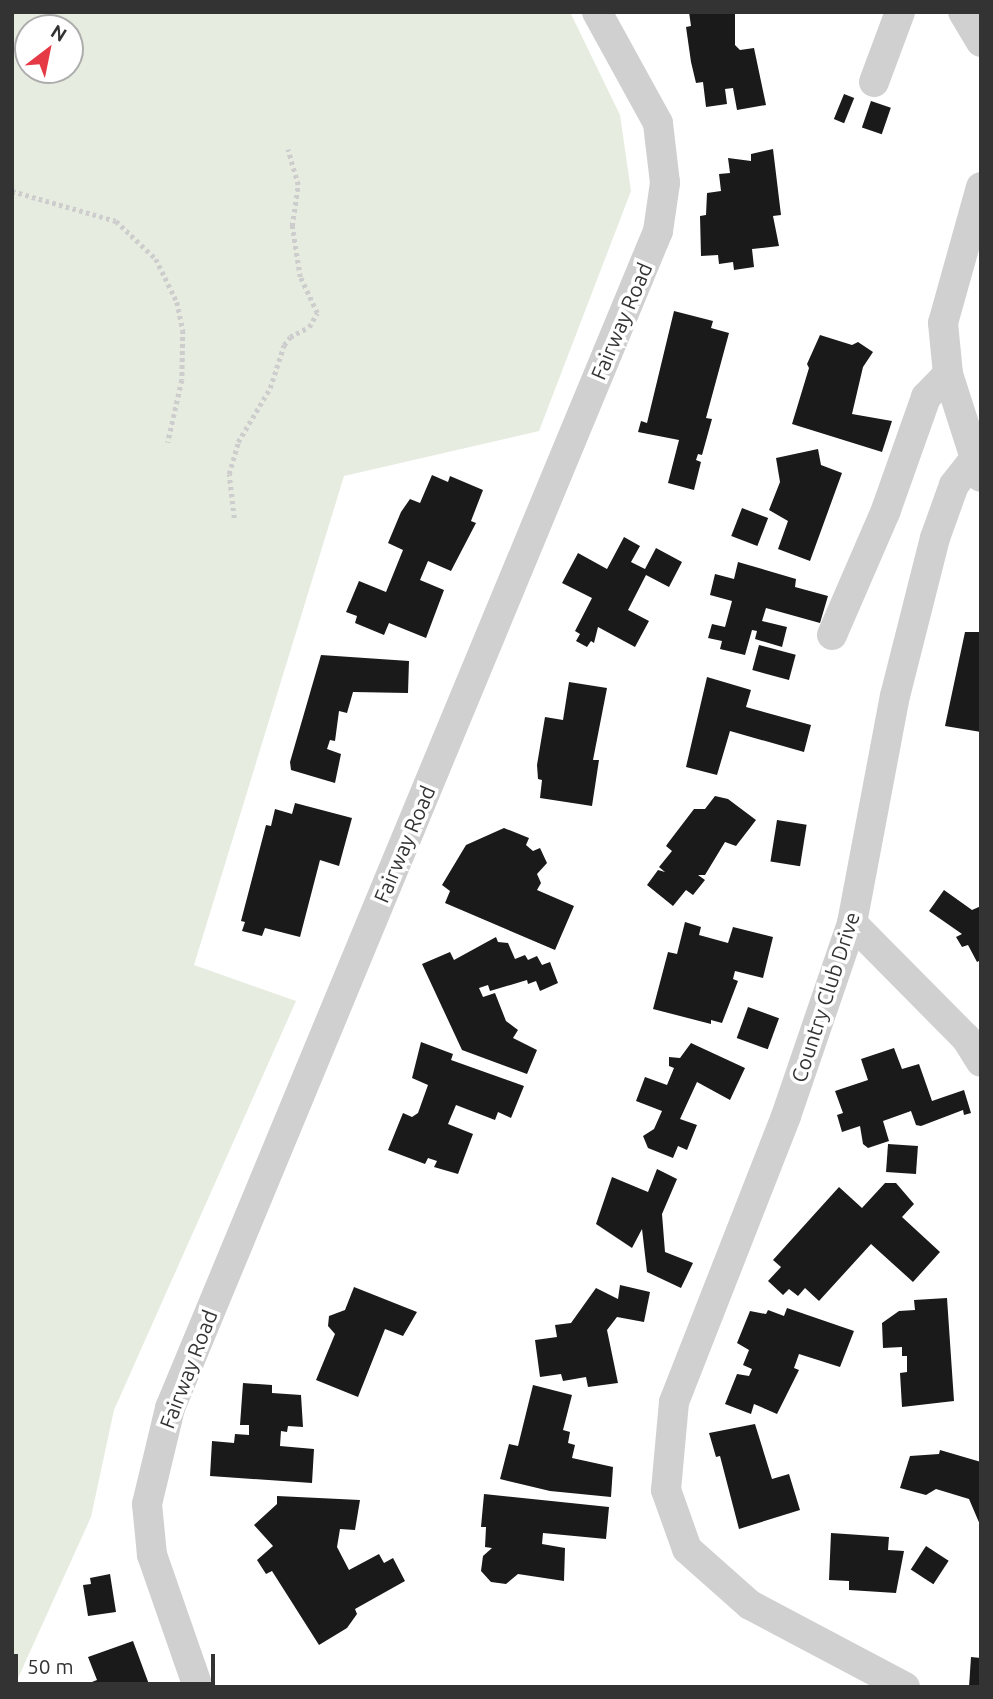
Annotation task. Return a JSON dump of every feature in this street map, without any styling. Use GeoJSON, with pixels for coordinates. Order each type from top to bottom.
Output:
{"type":"FeatureCollection","features":[{"type":"Feature","properties":{"kind":"street","name":"Fairway Road"},"geometry":{"type":"LineString","coordinates":[[198,1687],[152,1555],[148,1517],[147,1504],[170,1408],[658,231],[665,183],[658,123],[597,12]]}},
{"type":"Feature","properties":{"kind":"street"},"geometry":{"type":"LineString","coordinates":[[874,82],[901,12]]}},
{"type":"Feature","properties":{"kind":"street"},"geometry":{"type":"LineString","coordinates":[[963,12],[981,42]]}},
{"type":"Feature","properties":{"kind":"street","name":"Country Club Drive"},"geometry":{"type":"LineString","coordinates":[[905,1687],[750,1605],[687,1549],[666,1490],[674,1402],[786,1116],[852,923],[895,696],[935,538],[954,485],[976,470],[948,374],[943,323],[981,187]]}},
{"type":"Feature","properties":{"kind":"street"},"geometry":{"type":"LineString","coordinates":[[832,635],[886,510],[926,397],[948,374]]}},
{"type":"Feature","properties":{"kind":"street"},"geometry":{"type":"LineString","coordinates":[[852,923],[966,1038],[981,1062]]}},
{"type":"Feature","properties":{"kind":"path"},"geometry":{"type":"LineString","coordinates":[[234,518],[229,474],[237,442],[270,388],[284,345],[290,337],[310,327],[317,313],[300,277],[292,226],[298,185],[288,149]]}},
{"type":"Feature","properties":{"kind":"path"},"geometry":{"type":"LineString","coordinates":[[12,191],[116,220],[156,259],[177,302],[183,330],[182,380],[168,442]]}},
{"type":"Feature","properties":{"kind":"shaded area"},"geometry":{"type":"Polygon","coordinates":[[[12,12],[570,12],[620,115],[631,191],[539,431],[344,476],[194,965],[296,1001],[114,1410],[91,1517],[14,1687],[12,12]]]}},
{"type":"Feature","properties":{"kind":"building"},"geometry":{"type":"Polygon","coordinates":[[[689,12],[735,12],[735,45],[740,50],[754,48],[766,105],[737,110],[733,88],[725,89],[727,104],[706,107],[703,82],[696,83],[691,62],[686,27],[691,26],[689,12]]]}},
{"type":"Feature","properties":{"kind":"building"},"geometry":{"type":"Polygon","coordinates":[[[844,94],[854,98],[844,123],[834,119],[844,94]]]}},
{"type":"Feature","properties":{"kind":"building"},"geometry":{"type":"Polygon","coordinates":[[[871,101],[891,108],[882,134],[862,127],[871,101]]]}},
{"type":"Feature","properties":{"kind":"building"},"geometry":{"type":"Polygon","coordinates":[[[773,149],[781,215],[773,216],[779,246],[752,249],[754,267],[734,270],[733,262],[719,264],[718,255],[701,256],[700,216],[706,215],[707,193],[721,191],[719,174],[730,173],[728,158],[751,161],[751,154],[773,149]]]}},
{"type":"Feature","properties":{"kind":"building"},"geometry":{"type":"Polygon","coordinates":[[[674,311],[713,321],[711,328],[729,333],[706,418],[712,419],[702,455],[698,454],[696,460],[701,462],[694,490],[668,483],[679,440],[638,432],[641,421],[647,423],[674,311]]]}},
{"type":"Feature","properties":{"kind":"building"},"geometry":{"type":"Polygon","coordinates":[[[820,335],[852,345],[858,342],[873,352],[863,367],[852,414],[892,421],[882,452],[792,424],[809,368],[807,364],[820,335]]]}},
{"type":"Feature","properties":{"kind":"building"},"geometry":{"type":"Polygon","coordinates":[[[818,449],[821,465],[842,473],[810,561],[778,549],[788,521],[769,510],[780,482],[776,458],[818,449]]]}},
{"type":"Feature","properties":{"kind":"building"},"geometry":{"type":"Polygon","coordinates":[[[432,475],[448,482],[450,476],[483,490],[471,521],[476,523],[451,571],[428,561],[420,580],[444,590],[426,638],[389,623],[384,635],[355,623],[357,616],[346,612],[359,581],[386,592],[403,550],[388,543],[401,512],[410,499],[420,503],[432,475]]]}},
{"type":"Feature","properties":{"kind":"building"},"geometry":{"type":"Polygon","coordinates":[[[742,508],[768,518],[757,546],[731,536],[742,508]]]}},
{"type":"Feature","properties":{"kind":"building"},"geometry":{"type":"Polygon","coordinates":[[[624,537],[640,546],[631,562],[645,569],[656,548],[682,562],[669,587],[646,575],[628,610],[649,621],[635,647],[598,627],[594,643],[591,641],[587,647],[576,641],[580,634],[575,631],[592,598],[562,583],[578,553],[607,569],[624,537]]]}},
{"type":"Feature","properties":{"kind":"building"},"geometry":{"type":"Polygon","coordinates":[[[738,562],[796,579],[795,587],[828,596],[820,623],[766,608],[762,621],[787,627],[782,647],[755,639],[757,631],[752,630],[745,655],[720,649],[722,641],[708,638],[712,624],[725,627],[732,601],[710,595],[715,574],[734,579],[738,562]]]}},
{"type":"Feature","properties":{"kind":"building"},"geometry":{"type":"Polygon","coordinates":[[[965,632],[981,632],[981,732],[945,726],[965,632]]]}},
{"type":"Feature","properties":{"kind":"building"},"geometry":{"type":"Polygon","coordinates":[[[759,645],[796,655],[789,680],[752,670],[759,645]]]}},
{"type":"Feature","properties":{"kind":"building"},"geometry":{"type":"Polygon","coordinates":[[[321,655],[409,661],[408,693],[353,692],[347,713],[339,711],[335,741],[330,740],[327,749],[341,754],[335,783],[291,770],[290,762],[321,655]]]}},
{"type":"Feature","properties":{"kind":"building"},"geometry":{"type":"Polygon","coordinates":[[[707,677],[751,690],[746,707],[811,725],[804,752],[730,731],[717,775],[686,767],[707,677]]]}},
{"type":"Feature","properties":{"kind":"building"},"geometry":{"type":"Polygon","coordinates":[[[569,682],[607,688],[593,760],[599,760],[592,806],[540,798],[542,780],[538,779],[537,765],[545,717],[563,720],[569,682]]]}},
{"type":"Feature","properties":{"kind":"building"},"geometry":{"type":"Polygon","coordinates":[[[715,796],[728,799],[756,820],[736,846],[725,842],[705,875],[698,875],[705,880],[693,895],[686,890],[673,906],[647,885],[658,870],[665,872],[659,867],[672,851],[666,846],[668,843],[694,809],[705,809],[715,796]]]}},
{"type":"Feature","properties":{"kind":"building"},"geometry":{"type":"Polygon","coordinates":[[[295,803],[352,818],[339,866],[320,860],[300,937],[265,928],[262,936],[242,931],[245,922],[241,921],[266,825],[271,826],[275,809],[292,814],[295,803]]]}},
{"type":"Feature","properties":{"kind":"building"},"geometry":{"type":"Polygon","coordinates":[[[777,820],[807,825],[800,866],[770,861],[777,820]]]}},
{"type":"Feature","properties":{"kind":"building"},"geometry":{"type":"Polygon","coordinates":[[[504,828],[529,838],[526,845],[533,851],[540,848],[547,863],[537,874],[541,883],[537,890],[574,906],[555,950],[445,903],[450,891],[442,885],[466,845],[504,828]]]}},
{"type":"Feature","properties":{"kind":"building"},"geometry":{"type":"Polygon","coordinates":[[[944,890],[972,910],[981,906],[981,960],[977,962],[968,945],[962,947],[956,937],[962,934],[929,911],[944,890]]]}},
{"type":"Feature","properties":{"kind":"building"},"geometry":{"type":"Polygon","coordinates":[[[685,922],[701,927],[699,935],[728,943],[733,927],[773,937],[763,978],[735,971],[733,979],[738,981],[722,1023],[711,1020],[711,1024],[653,1009],[668,952],[677,954],[685,922]]]}},
{"type":"Feature","properties":{"kind":"building"},"geometry":{"type":"Polygon","coordinates":[[[496,937],[498,942],[508,943],[515,959],[525,955],[528,960],[537,956],[542,965],[550,962],[558,983],[540,991],[536,981],[528,984],[527,980],[490,991],[488,985],[479,988],[483,997],[495,993],[506,1021],[518,1030],[513,1038],[537,1050],[527,1074],[462,1050],[422,964],[450,952],[454,960],[496,937]]]}},
{"type":"Feature","properties":{"kind":"building"},"geometry":{"type":"Polygon","coordinates":[[[748,1007],[779,1018],[768,1049],[737,1038],[748,1007]]]}},
{"type":"Feature","properties":{"kind":"building"},"geometry":{"type":"Polygon","coordinates":[[[421,1042],[453,1054],[451,1060],[524,1086],[511,1118],[498,1112],[495,1120],[456,1105],[448,1124],[473,1134],[458,1174],[434,1167],[437,1161],[428,1158],[425,1164],[388,1150],[403,1113],[412,1117],[418,1113],[428,1085],[412,1078],[421,1042]]]}},
{"type":"Feature","properties":{"kind":"building"},"geometry":{"type":"Polygon","coordinates":[[[691,1043],[745,1068],[730,1100],[697,1082],[680,1119],[697,1125],[687,1150],[678,1146],[673,1158],[648,1148],[643,1136],[654,1129],[662,1111],[636,1101],[645,1077],[667,1085],[674,1068],[669,1066],[669,1057],[680,1058],[691,1043]]]}},
{"type":"Feature","properties":{"kind":"building"},"geometry":{"type":"Polygon","coordinates":[[[894,1048],[902,1069],[919,1064],[932,1101],[964,1090],[971,1113],[964,1115],[963,1110],[921,1126],[916,1125],[911,1111],[883,1121],[889,1141],[868,1148],[863,1144],[860,1126],[842,1132],[837,1115],[843,1113],[835,1091],[868,1080],[861,1059],[894,1048]]]}},
{"type":"Feature","properties":{"kind":"building"},"geometry":{"type":"Polygon","coordinates":[[[888,1144],[918,1146],[916,1174],[886,1172],[888,1144]]]}},
{"type":"Feature","properties":{"kind":"building"},"geometry":{"type":"Polygon","coordinates":[[[657,1169],[677,1179],[662,1214],[665,1252],[693,1263],[681,1288],[647,1272],[642,1229],[632,1248],[596,1224],[612,1177],[648,1192],[657,1169]]]}},
{"type":"Feature","properties":{"kind":"building"},"geometry":{"type":"Polygon","coordinates":[[[885,1183],[896,1183],[914,1204],[902,1217],[940,1252],[913,1282],[871,1244],[819,1301],[805,1288],[798,1296],[789,1289],[783,1295],[768,1281],[781,1267],[773,1260],[839,1187],[862,1208],[885,1183]]]}},
{"type":"Feature","properties":{"kind":"building"},"geometry":{"type":"Polygon","coordinates":[[[620,1285],[650,1292],[644,1322],[617,1317],[607,1330],[618,1383],[588,1387],[586,1377],[563,1381],[561,1374],[540,1377],[535,1340],[557,1337],[555,1325],[571,1323],[596,1288],[618,1299],[620,1285]]]}},
{"type":"Feature","properties":{"kind":"building"},"geometry":{"type":"Polygon","coordinates":[[[354,1287],[417,1312],[403,1336],[385,1329],[358,1397],[316,1380],[335,1334],[328,1326],[329,1316],[345,1310],[354,1287]]]}},
{"type":"Feature","properties":{"kind":"building"},"geometry":{"type":"Polygon","coordinates":[[[947,1298],[954,1401],[902,1407],[900,1373],[907,1372],[907,1356],[902,1356],[902,1347],[883,1348],[882,1323],[899,1311],[915,1310],[914,1300],[947,1298]]]}},
{"type":"Feature","properties":{"kind":"building"},"geometry":{"type":"Polygon","coordinates":[[[787,1308],[854,1331],[840,1367],[799,1354],[794,1368],[799,1370],[777,1414],[754,1404],[751,1414],[725,1404],[737,1374],[749,1376],[752,1369],[743,1365],[749,1350],[737,1343],[750,1311],[766,1314],[768,1310],[784,1316],[787,1308]]]}},
{"type":"Feature","properties":{"kind":"building"},"geometry":{"type":"Polygon","coordinates":[[[243,1383],[272,1385],[272,1393],[301,1395],[303,1427],[288,1426],[287,1432],[281,1431],[280,1446],[314,1449],[312,1483],[210,1476],[212,1441],[234,1443],[235,1434],[249,1435],[249,1425],[240,1425],[243,1383]]]}},
{"type":"Feature","properties":{"kind":"building"},"geometry":{"type":"Polygon","coordinates":[[[533,1385],[572,1395],[563,1430],[570,1432],[568,1443],[575,1445],[572,1458],[613,1467],[611,1497],[550,1491],[500,1479],[509,1444],[518,1446],[533,1385]]]}},
{"type":"Feature","properties":{"kind":"building"},"geometry":{"type":"Polygon","coordinates":[[[755,1424],[772,1479],[789,1474],[800,1510],[739,1529],[720,1456],[716,1457],[709,1433],[755,1424]]]}},
{"type":"Feature","properties":{"kind":"building"},"geometry":{"type":"Polygon","coordinates":[[[940,1450],[981,1462],[981,1527],[969,1499],[936,1489],[926,1495],[900,1488],[910,1456],[939,1454],[940,1450]]]}},
{"type":"Feature","properties":{"kind":"building"},"geometry":{"type":"Polygon","coordinates":[[[484,1494],[609,1507],[606,1539],[543,1533],[542,1544],[565,1548],[564,1581],[518,1574],[506,1584],[491,1582],[481,1571],[483,1556],[492,1548],[485,1547],[486,1527],[481,1527],[484,1494]]]}},
{"type":"Feature","properties":{"kind":"building"},"geometry":{"type":"Polygon","coordinates":[[[277,1496],[360,1500],[355,1530],[340,1529],[337,1547],[349,1570],[379,1554],[384,1563],[393,1558],[405,1581],[355,1609],[357,1614],[347,1628],[319,1645],[272,1571],[266,1574],[257,1560],[273,1546],[254,1525],[277,1504],[277,1496]]]}},
{"type":"Feature","properties":{"kind":"building"},"geometry":{"type":"Polygon","coordinates":[[[831,1533],[889,1537],[888,1550],[904,1551],[896,1593],[849,1590],[849,1581],[829,1580],[831,1533]]]}},
{"type":"Feature","properties":{"kind":"building"},"geometry":{"type":"Polygon","coordinates":[[[926,1546],[949,1561],[933,1584],[911,1569],[926,1546]]]}},
{"type":"Feature","properties":{"kind":"building"},"geometry":{"type":"Polygon","coordinates":[[[110,1574],[116,1612],[88,1616],[83,1585],[91,1584],[90,1578],[110,1574]]]}},
{"type":"Feature","properties":{"kind":"building"},"geometry":{"type":"Polygon","coordinates":[[[133,1641],[150,1687],[79,1687],[97,1680],[88,1657],[133,1641]]]}},
{"type":"Feature","properties":{"kind":"building"},"geometry":{"type":"Polygon","coordinates":[[[971,1657],[981,1658],[981,1687],[969,1687],[971,1657]]]}}]}
